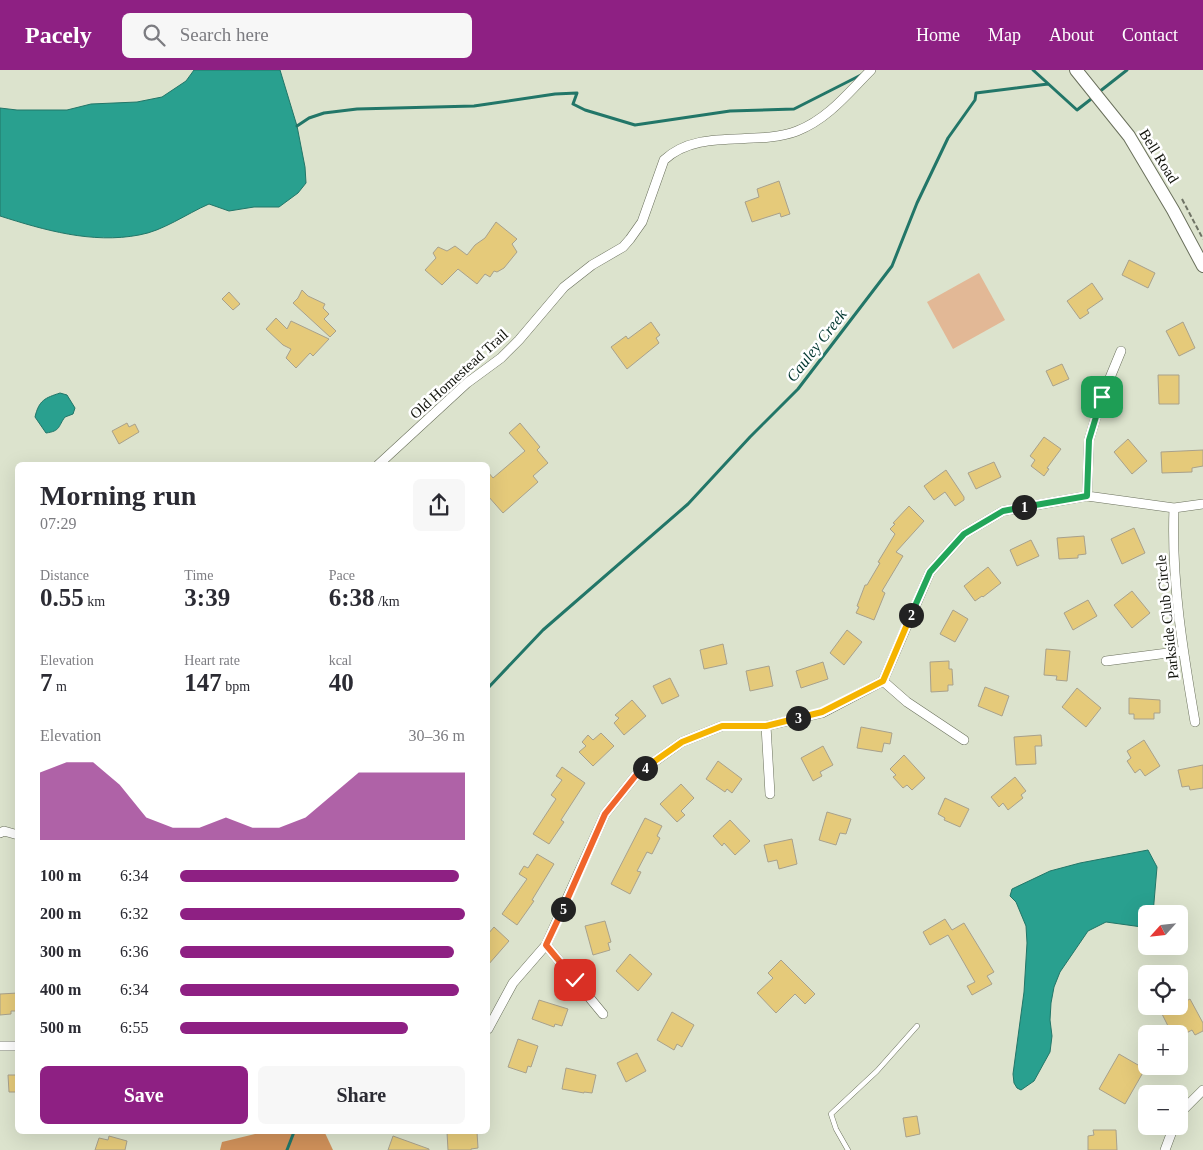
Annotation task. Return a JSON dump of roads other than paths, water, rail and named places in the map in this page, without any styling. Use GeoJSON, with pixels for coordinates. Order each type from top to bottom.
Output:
{"type":"FeatureCollection","features":[{"type":"Feature","properties":{"kind":"street","name":"Old Homestead Trail"},"geometry":{"type":"LineString","coordinates":[[381,462],[467,383],[501,358],[519,340],[564,287],[592,265],[623,247],[630,240],[642,222],[655,180],[664,160],[672,152],[685,146],[718,140],[762,138],[795,132],[813,123],[833,108],[871,70]]}},
{"type":"Feature","properties":{"kind":"street","name":"Bell Road"},"geometry":{"type":"LineString","coordinates":[[1076,70],[1128,136],[1173,210],[1203,266]]}},
{"type":"Feature","properties":{"kind":"street"},"geometry":{"type":"LineString","coordinates":[[1087,496],[1089,440],[1102,397],[1121,351]]}},
{"type":"Feature","properties":{"kind":"street"},"geometry":{"type":"LineString","coordinates":[[490,1025],[513,983],[546,945],[605,814],[637,774],[682,742],[722,726],[766,726],[822,712],[883,681],[930,572],[964,534],[1003,511],[1087,496],[1174,508],[1203,504]]}},
{"type":"Feature","properties":{"kind":"street","name":"Parkside Club Circle"},"geometry":{"type":"LineString","coordinates":[[1174,508],[1172,538],[1183,651],[1195,722]]}},
{"type":"Feature","properties":{"kind":"street"},"geometry":{"type":"LineString","coordinates":[[1106,661],[1183,651]]}},
{"type":"Feature","properties":{"kind":"street"},"geometry":{"type":"LineString","coordinates":[[883,681],[907,702],[964,740]]}},
{"type":"Feature","properties":{"kind":"street"},"geometry":{"type":"LineString","coordinates":[[766,726],[770,794]]}},
{"type":"Feature","properties":{"kind":"street"},"geometry":{"type":"LineString","coordinates":[[0,833],[4,831],[15,834]]}},
{"type":"Feature","properties":{"kind":"street"},"geometry":{"type":"LineString","coordinates":[[546,945],[603,1014]]}},
{"type":"Feature","properties":{"kind":"street"},"geometry":{"type":"LineString","coordinates":[[0,1046],[15,1046]]}},
{"type":"Feature","properties":{"kind":"street"},"geometry":{"type":"LineString","coordinates":[[1188,1105],[1203,1090]]}},
{"type":"Feature","properties":{"kind":"street"},"geometry":{"type":"LineString","coordinates":[[1166,1150],[1171,1135]]}},
{"type":"Feature","properties":{"kind":"lane"},"geometry":{"type":"LineString","coordinates":[[848,1150],[836,1129],[831,1114],[878,1071],[917,1026]]}},
{"type":"Feature","properties":{"kind":"water"},"geometry":{"type":"Polygon","coordinates":[[[194,70],[280,70],[297,126],[305,167],[306,183],[298,193],[279,207],[254,207],[229,211],[209,204],[157,230],[121,237],[86,237],[68,234],[0,216],[0,108],[67,110],[91,104],[137,102],[162,97],[186,81],[194,70]]]}},
{"type":"Feature","properties":{"kind":"water"},"geometry":{"type":"Polygon","coordinates":[[[60,393],[67,395],[75,408],[73,414],[65,417],[57,429],[46,433],[35,417],[38,407],[43,400],[60,393]]]}},
{"type":"Feature","properties":{"kind":"water"},"geometry":{"type":"Polygon","coordinates":[[[1148,850],[1157,867],[1154,905],[1138,905],[1138,926],[1106,922],[1088,931],[1060,972],[1054,987],[1051,1003],[1050,1020],[1052,1036],[1050,1052],[1034,1081],[1021,1090],[1014,1083],[1013,1074],[1024,992],[1027,943],[1026,926],[1016,902],[1010,896],[1012,889],[1050,871],[1080,863],[1148,850]]]}},
{"type":"Feature","properties":{"kind":"waterway","name":"Cauley Creek"},"geometry":{"type":"LineString","coordinates":[[1033,70],[1077,110],[1095,96]]}},
{"type":"Feature","properties":{"kind":"waterway","name":"Cauley Creek"},"geometry":{"type":"LineString","coordinates":[[1099,92],[1127,70]]}},
{"type":"Feature","properties":{"kind":"waterway"},"geometry":{"type":"LineString","coordinates":[[297,126],[309,118],[324,113],[357,109],[474,106],[555,94],[577,93],[573,104],[585,110],[635,125],[730,111],[794,109],[863,74]]}},
{"type":"Feature","properties":{"kind":"waterway","name":"Cauley Creek"},"geometry":{"type":"LineString","coordinates":[[490,686],[543,630],[688,504],[750,437],[798,389],[892,266],[917,203],[948,138],[975,100],[976,93],[1048,84]]}},
{"type":"Feature","properties":{"kind":"waterway","name":"Cauley Creek"},"geometry":{"type":"LineString","coordinates":[[287,1150],[293,1134]]}}]}
